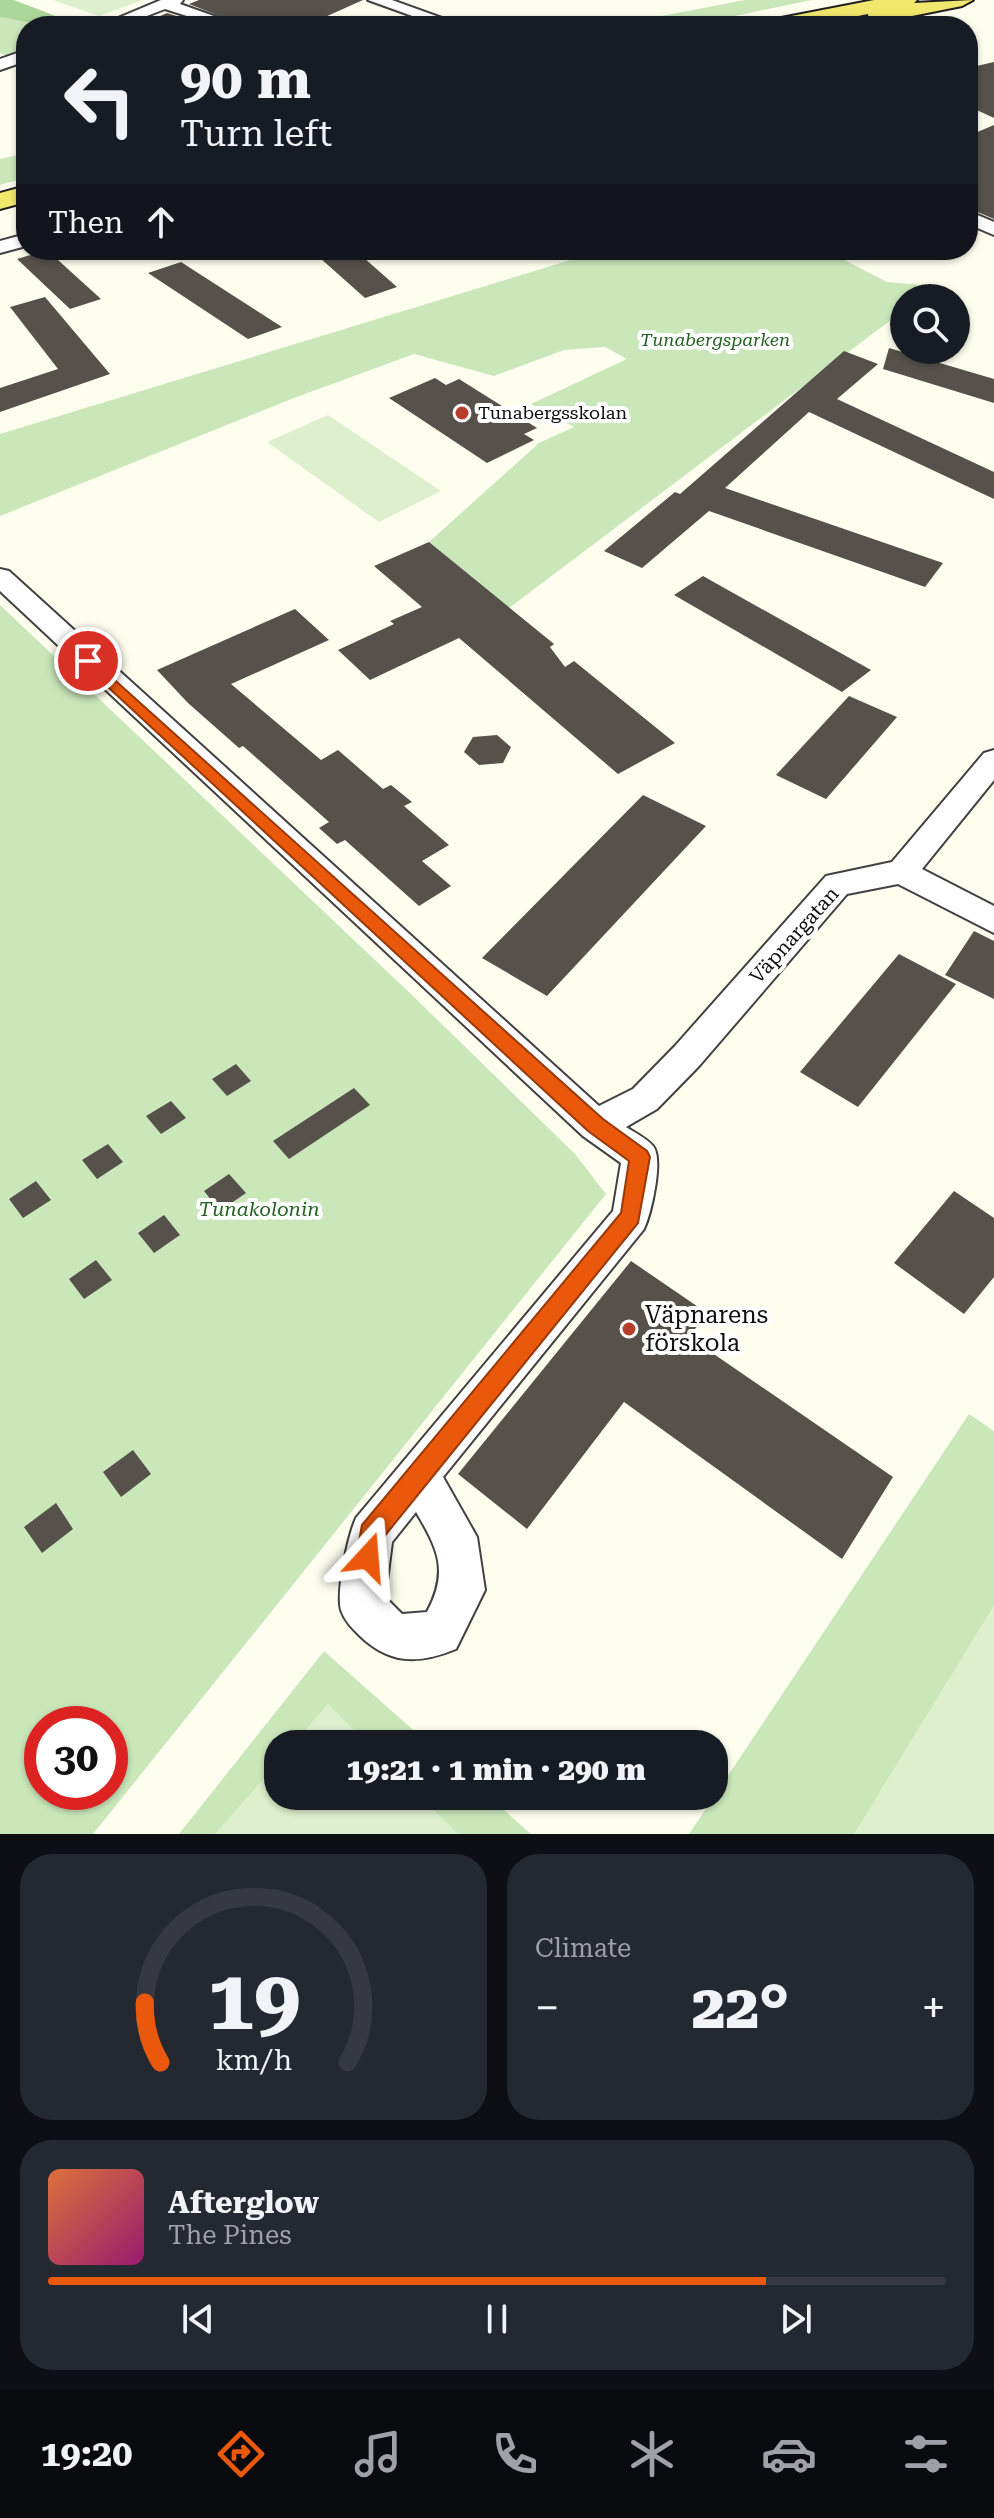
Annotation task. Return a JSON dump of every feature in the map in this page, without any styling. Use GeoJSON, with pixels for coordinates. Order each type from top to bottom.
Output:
{"type":"FeatureCollection","features":[{"type":"Feature","properties":{"kind":"main road"},"geometry":{"type":"LineString","coordinates":[[794,16],[847,0]]}},
{"type":"Feature","properties":{"kind":"main road"},"geometry":{"type":"LineString","coordinates":[[814,16],[906,0]]}},
{"type":"Feature","properties":{"kind":"main road"},"geometry":{"type":"LineString","coordinates":[[884,16],[962,0]]}},
{"type":"Feature","properties":{"kind":"street"},"geometry":{"type":"LineString","coordinates":[[376,0],[425,16]]}},
{"type":"Feature","properties":{"kind":"street"},"geometry":{"type":"LineString","coordinates":[[133,16],[170,2],[207,16]]}},
{"type":"Feature","properties":{"kind":"street"},"geometry":{"type":"LineString","coordinates":[[0,577],[596,1125],[640,1157],[631,1217],[418,1475]]}},
{"type":"Feature","properties":{"kind":"street"},"geometry":{"type":"LineString","coordinates":[[994,760],[902,872],[994,921]]}},
{"type":"Feature","properties":{"kind":"street","name":"Väpnargatan"},"geometry":{"type":"LineString","coordinates":[[596,1125],[645,1099],[687,1056],[837,884],[902,872]]}},
{"type":"Feature","properties":{"kind":"green space"},"geometry":{"type":"Polygon","coordinates":[[[0,0],[14,0],[55,16],[16,16],[16,20],[0,17],[0,0]]]}},
{"type":"Feature","properties":{"kind":"green space"},"geometry":{"type":"Polygon","coordinates":[[[53,0],[143,0],[99,16],[53,0]]]}},
{"type":"Feature","properties":{"kind":"green space"},"geometry":{"type":"Polygon","coordinates":[[[745,0],[812,0],[734,16],[661,16],[745,0]]]}},
{"type":"Feature","properties":{"kind":"green space"},"geometry":{"type":"Polygon","coordinates":[[[0,17],[16,20],[16,53],[7,56],[0,53],[0,17]]]}},
{"type":"Feature","properties":{"kind":"green space"},"geometry":{"type":"Polygon","coordinates":[[[16,155],[16,181],[0,185],[0,159],[16,155]]]}},
{"type":"Feature","properties":{"kind":"green space","name":"Tunabergsparken"},"geometry":{"type":"Polygon","coordinates":[[[570,260],[844,260],[887,282],[911,284],[890,284],[890,321],[509,608],[429,542],[539,443],[574,427],[531,404],[627,359],[605,347],[564,350],[494,376],[414,354],[294,398],[0,516],[0,434],[570,260]]]}},
{"type":"Feature","properties":{"kind":"green space"},"geometry":{"type":"Polygon","coordinates":[[[328,415],[441,491],[379,522],[267,442],[328,415]]]}},
{"type":"Feature","properties":{"kind":"green space","name":"Tunakolonin"},"geometry":{"type":"Polygon","coordinates":[[[0,605],[413,996],[575,1154],[606,1194],[128,1790],[128,1706],[24,1706],[24,1810],[112,1810],[93,1834],[0,1834],[0,605]]]}},
{"type":"Feature","properties":{"kind":"green space"},"geometry":{"type":"Polygon","coordinates":[[[969,1414],[994,1431],[994,1834],[689,1834],[705,1810],[728,1810],[728,1776],[969,1414]]]}},
{"type":"Feature","properties":{"kind":"green space"},"geometry":{"type":"Polygon","coordinates":[[[994,1605],[994,1834],[854,1834],[994,1605]]]}},
{"type":"Feature","properties":{"kind":"green space"},"geometry":{"type":"Polygon","coordinates":[[[324,1651],[413,1730],[264,1730],[264,1810],[504,1810],[531,1834],[179,1834],[324,1651]]]}},
{"type":"Feature","properties":{"kind":"green space"},"geometry":{"type":"Polygon","coordinates":[[[328,1704],[354,1730],[305,1730],[328,1704]]]}},
{"type":"Feature","properties":{"kind":"green space"},"geometry":{"type":"Polygon","coordinates":[[[264,1778],[264,1810],[434,1810],[458,1834],[215,1834],[264,1778]]]}},
{"type":"Feature","properties":{"kind":"building"},"geometry":{"type":"Polygon","coordinates":[[[199,0],[363,0],[327,16],[220,16],[189,4],[199,0]]]}},
{"type":"Feature","properties":{"kind":"building"},"geometry":{"type":"Polygon","coordinates":[[[994,62],[994,118],[978,111],[978,66],[994,62]]]}},
{"type":"Feature","properties":{"kind":"building"},"geometry":{"type":"Polygon","coordinates":[[[994,125],[994,219],[978,212],[978,132],[994,125]]]}},
{"type":"Feature","properties":{"kind":"building"},"geometry":{"type":"Polygon","coordinates":[[[18,260],[58,260],[101,299],[70,309],[18,260]]]}},
{"type":"Feature","properties":{"kind":"building"},"geometry":{"type":"Polygon","coordinates":[[[322,260],[366,260],[397,287],[365,298],[322,260]]]}},
{"type":"Feature","properties":{"kind":"building"},"geometry":{"type":"Polygon","coordinates":[[[181,262],[282,327],[248,339],[148,273],[181,262]]]}},
{"type":"Feature","properties":{"kind":"building"},"geometry":{"type":"Polygon","coordinates":[[[45,297],[110,374],[0,412],[0,388],[58,369],[10,307],[45,297]]]}},
{"type":"Feature","properties":{"kind":"building"},"geometry":{"type":"Polygon","coordinates":[[[889,348],[890,364],[943,364],[994,379],[994,403],[883,369],[889,348]]]}},
{"type":"Feature","properties":{"kind":"building"},"geometry":{"type":"Polygon","coordinates":[[[844,351],[878,364],[837,399],[994,472],[994,499],[809,412],[725,488],[943,563],[925,587],[709,511],[642,568],[604,551],[675,492],[680,494],[844,351]]]}},
{"type":"Feature","properties":{"kind":"building","name":"Tunabergsskolan"},"geometry":{"type":"Polygon","coordinates":[[[435,378],[446,385],[459,379],[537,428],[524,434],[534,440],[487,463],[389,398],[435,378]]]}},
{"type":"Feature","properties":{"kind":"building"},"geometry":{"type":"Polygon","coordinates":[[[429,542],[554,644],[550,647],[565,667],[574,661],[675,743],[618,774],[459,638],[370,680],[338,650],[422,607],[374,566],[429,542]]]}},
{"type":"Feature","properties":{"kind":"building"},"geometry":{"type":"Polygon","coordinates":[[[703,576],[871,670],[842,692],[674,595],[703,576]]]}},
{"type":"Feature","properties":{"kind":"building"},"geometry":{"type":"Polygon","coordinates":[[[295,609],[329,640],[231,684],[321,760],[338,750],[383,789],[391,785],[412,802],[404,806],[449,845],[422,861],[451,886],[419,906],[345,840],[337,844],[319,828],[329,822],[243,746],[239,748],[188,703],[157,670],[295,609]]]}},
{"type":"Feature","properties":{"kind":"building"},"geometry":{"type":"Polygon","coordinates":[[[849,696],[897,717],[826,799],[776,775],[849,696]]]}},
{"type":"Feature","properties":{"kind":"building"},"geometry":{"type":"Polygon","coordinates":[[[497,735],[511,747],[503,763],[479,765],[464,752],[473,737],[497,735]]]}},
{"type":"Feature","properties":{"kind":"building"},"geometry":{"type":"Polygon","coordinates":[[[643,795],[706,826],[547,996],[482,958],[643,795]]]}},
{"type":"Feature","properties":{"kind":"building"},"geometry":{"type":"Polygon","coordinates":[[[974,931],[994,941],[994,999],[945,975],[974,931]]]}},
{"type":"Feature","properties":{"kind":"building"},"geometry":{"type":"Polygon","coordinates":[[[899,954],[956,984],[858,1107],[800,1072],[899,954]]]}},
{"type":"Feature","properties":{"kind":"building"},"geometry":{"type":"Polygon","coordinates":[[[236,1064],[251,1081],[227,1096],[212,1079],[236,1064]]]}},
{"type":"Feature","properties":{"kind":"building"},"geometry":{"type":"Polygon","coordinates":[[[354,1088],[370,1105],[289,1159],[273,1141],[354,1088]]]}},
{"type":"Feature","properties":{"kind":"building"},"geometry":{"type":"Polygon","coordinates":[[[171,1101],[186,1118],[161,1134],[146,1116],[171,1101]]]}},
{"type":"Feature","properties":{"kind":"building"},"geometry":{"type":"Polygon","coordinates":[[[108,1144],[123,1162],[97,1179],[82,1160],[108,1144]]]}},
{"type":"Feature","properties":{"kind":"building"},"geometry":{"type":"Polygon","coordinates":[[[229,1174],[246,1193],[220,1211],[204,1191],[229,1174]]]}},
{"type":"Feature","properties":{"kind":"building"},"geometry":{"type":"Polygon","coordinates":[[[36,1181],[51,1200],[23,1218],[9,1199],[36,1181]]]}},
{"type":"Feature","properties":{"kind":"building"},"geometry":{"type":"Polygon","coordinates":[[[954,1191],[994,1218],[994,1277],[964,1314],[894,1263],[954,1191]]]}},
{"type":"Feature","properties":{"kind":"building"},"geometry":{"type":"Polygon","coordinates":[[[164,1215],[180,1235],[154,1253],[138,1233],[164,1215]]]}},
{"type":"Feature","properties":{"kind":"building"},"geometry":{"type":"Polygon","coordinates":[[[96,1260],[112,1280],[84,1299],[69,1279],[96,1260]]]}},
{"type":"Feature","properties":{"kind":"building"},"geometry":{"type":"Polygon","coordinates":[[[631,1261],[707,1313],[689,1337],[893,1477],[842,1559],[624,1402],[527,1529],[458,1474],[631,1261]]]}},
{"type":"Feature","properties":{"kind":"building"},"geometry":{"type":"Polygon","coordinates":[[[133,1450],[151,1474],[121,1497],[103,1472],[133,1450]]]}},
{"type":"Feature","properties":{"kind":"building"},"geometry":{"type":"Polygon","coordinates":[[[56,1503],[73,1529],[42,1553],[24,1527],[56,1503]]]}},
{"type":"Feature","properties":{"kind":"place","name":"Tunabergsskolan"},"geometry":{"type":"Point","coordinates":[462,413]}},
{"type":"Feature","properties":{"kind":"place","name":"Väpnarens förskola"},"geometry":{"type":"Point","coordinates":[629,1329]}},
{"type":"Feature","properties":{"kind":"route"},"geometry":{"type":"LineString","coordinates":[[88,661],[596,1125],[640,1157],[631,1217],[371,1533],[368,1557]]}}]}
